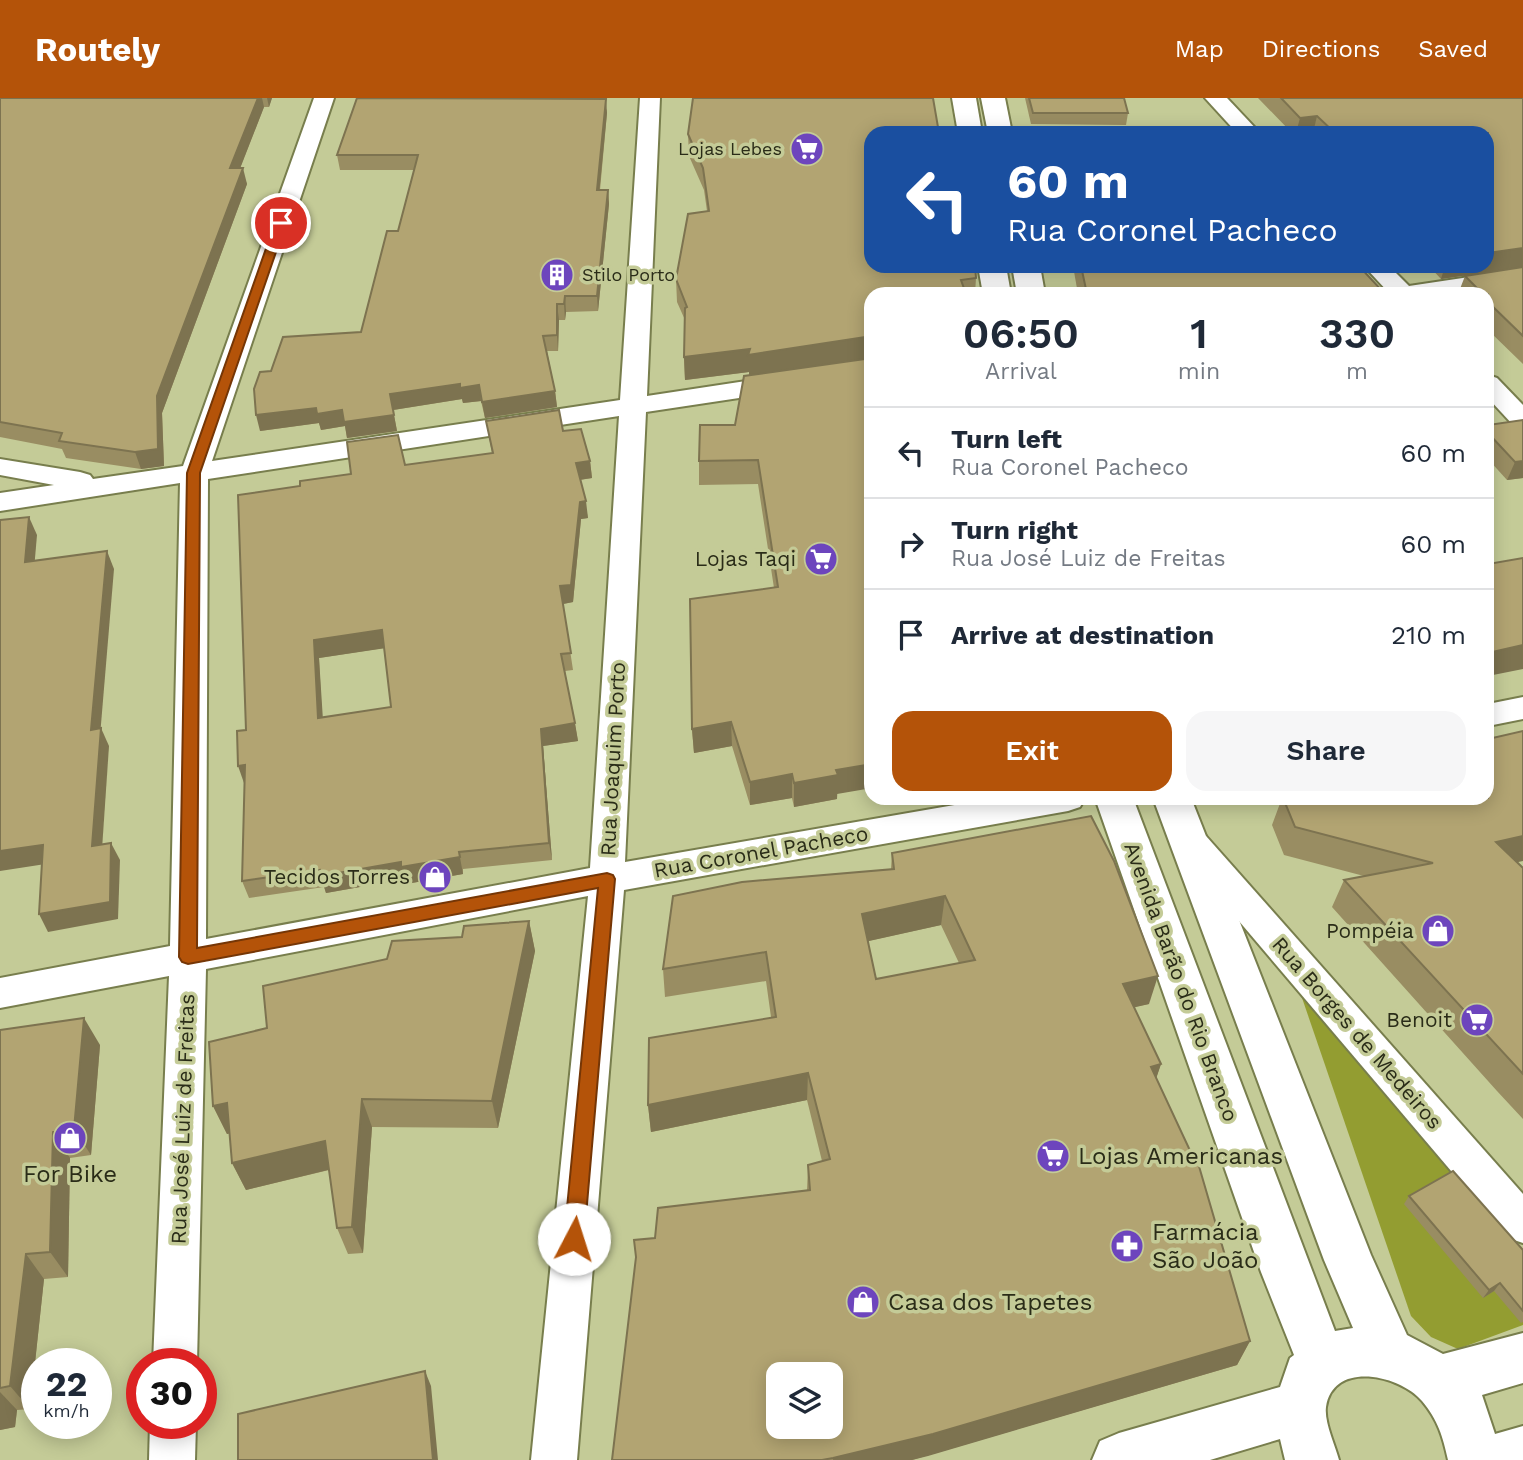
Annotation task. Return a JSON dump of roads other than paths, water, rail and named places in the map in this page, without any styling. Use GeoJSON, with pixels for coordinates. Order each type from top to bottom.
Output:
{"type":"FeatureCollection","features":[{"type":"Feature","properties":{"kind":"main road"},"geometry":{"type":"LineString","coordinates":[[964,98],[969,126]]}},
{"type":"Feature","properties":{"kind":"main road"},"geometry":{"type":"LineString","coordinates":[[993,98],[999,126]]}},
{"type":"Feature","properties":{"kind":"main road","name":"Avenida Barão do Rio Branco"},"geometry":{"type":"LineString","coordinates":[[1117,805],[1286,1272],[1322,1362]]}},
{"type":"Feature","properties":{"kind":"main road"},"geometry":{"type":"LineString","coordinates":[[1175,805],[1348,1260],[1389,1352]]}},
{"type":"Feature","properties":{"kind":"main road"},"geometry":{"type":"LineString","coordinates":[[1312,1460],[1302,1437],[1298,1408],[1302,1390],[1310,1374],[1322,1362],[1341,1352],[1364,1349],[1389,1352],[1415,1363],[1438,1381],[1455,1399],[1468,1422],[1475,1444],[1475,1460]]}},
{"type":"Feature","properties":{"kind":"main road"},"geometry":{"type":"LineString","coordinates":[[1438,1381],[1523,1358]]}},
{"type":"Feature","properties":{"kind":"main road"},"geometry":{"type":"LineString","coordinates":[[1119,1460],[1298,1408]]}},
{"type":"Feature","properties":{"kind":"main road"},"geometry":{"type":"LineString","coordinates":[[1498,1460],[1523,1453]]}},
{"type":"Feature","properties":{"kind":"street","name":"Rua José Luiz de Freitas"},"geometry":{"type":"LineString","coordinates":[[175,1348],[188,957],[194,473],[324,98]]}},
{"type":"Feature","properties":{"kind":"street","name":"Rua Joaquim Porto"},"geometry":{"type":"LineString","coordinates":[[554,1460],[607,879],[650,98]]}},
{"type":"Feature","properties":{"kind":"street"},"geometry":{"type":"LineString","coordinates":[[1215,98],[1242,126]]}},
{"type":"Feature","properties":{"kind":"street"},"geometry":{"type":"LineString","coordinates":[[1383,273],[1396,287]]}},
{"type":"Feature","properties":{"kind":"street"},"geometry":{"type":"LineString","coordinates":[[1450,287],[1523,276]]}},
{"type":"Feature","properties":{"kind":"street"},"geometry":{"type":"LineString","coordinates":[[0,502],[864,371]]}},
{"type":"Feature","properties":{"kind":"street"},"geometry":{"type":"LineString","coordinates":[[1494,389],[1523,420]]}},
{"type":"Feature","properties":{"kind":"street"},"geometry":{"type":"LineString","coordinates":[[0,467],[108,485]]}},
{"type":"Feature","properties":{"kind":"street"},"geometry":{"type":"LineString","coordinates":[[1494,714],[1523,708]]}},
{"type":"Feature","properties":{"kind":"street","name":"Rua Coronel Pacheco"},"geometry":{"type":"LineString","coordinates":[[0,993],[607,879],[1028,805]]}},
{"type":"Feature","properties":{"kind":"street","name":"Rua Borges de Medeiros"},"geometry":{"type":"LineString","coordinates":[[1191,843],[1523,1224]]}},
{"type":"Feature","properties":{"kind":"street"},"geometry":{"type":"LineString","coordinates":[[172,1460],[173,1439]]}},
{"type":"Feature","properties":{"kind":"place","name":"Lojas Lebes"},"geometry":{"type":"Point","coordinates":[807,149]}},
{"type":"Feature","properties":{"kind":"place","name":"Stilo Porto"},"geometry":{"type":"Point","coordinates":[557,275]}},
{"type":"Feature","properties":{"kind":"place","name":"Lojas Taqi"},"geometry":{"type":"Point","coordinates":[821,559]}},
{"type":"Feature","properties":{"kind":"place","name":"Tecidos Torres"},"geometry":{"type":"Point","coordinates":[435,877]}},
{"type":"Feature","properties":{"kind":"place","name":"Pompéia"},"geometry":{"type":"Point","coordinates":[1438,931]}},
{"type":"Feature","properties":{"kind":"place","name":"Benoit"},"geometry":{"type":"Point","coordinates":[1477,1020]}},
{"type":"Feature","properties":{"kind":"place","name":"For Bike"},"geometry":{"type":"Point","coordinates":[70,1138]}},
{"type":"Feature","properties":{"kind":"place","name":"Lojas Americanas"},"geometry":{"type":"Point","coordinates":[1053,1156]}},
{"type":"Feature","properties":{"kind":"place","name":"Farmácia São João"},"geometry":{"type":"Point","coordinates":[1127,1246]}},
{"type":"Feature","properties":{"kind":"place","name":"Casa dos Tapetes"},"geometry":{"type":"Point","coordinates":[863,1302]}}]}
